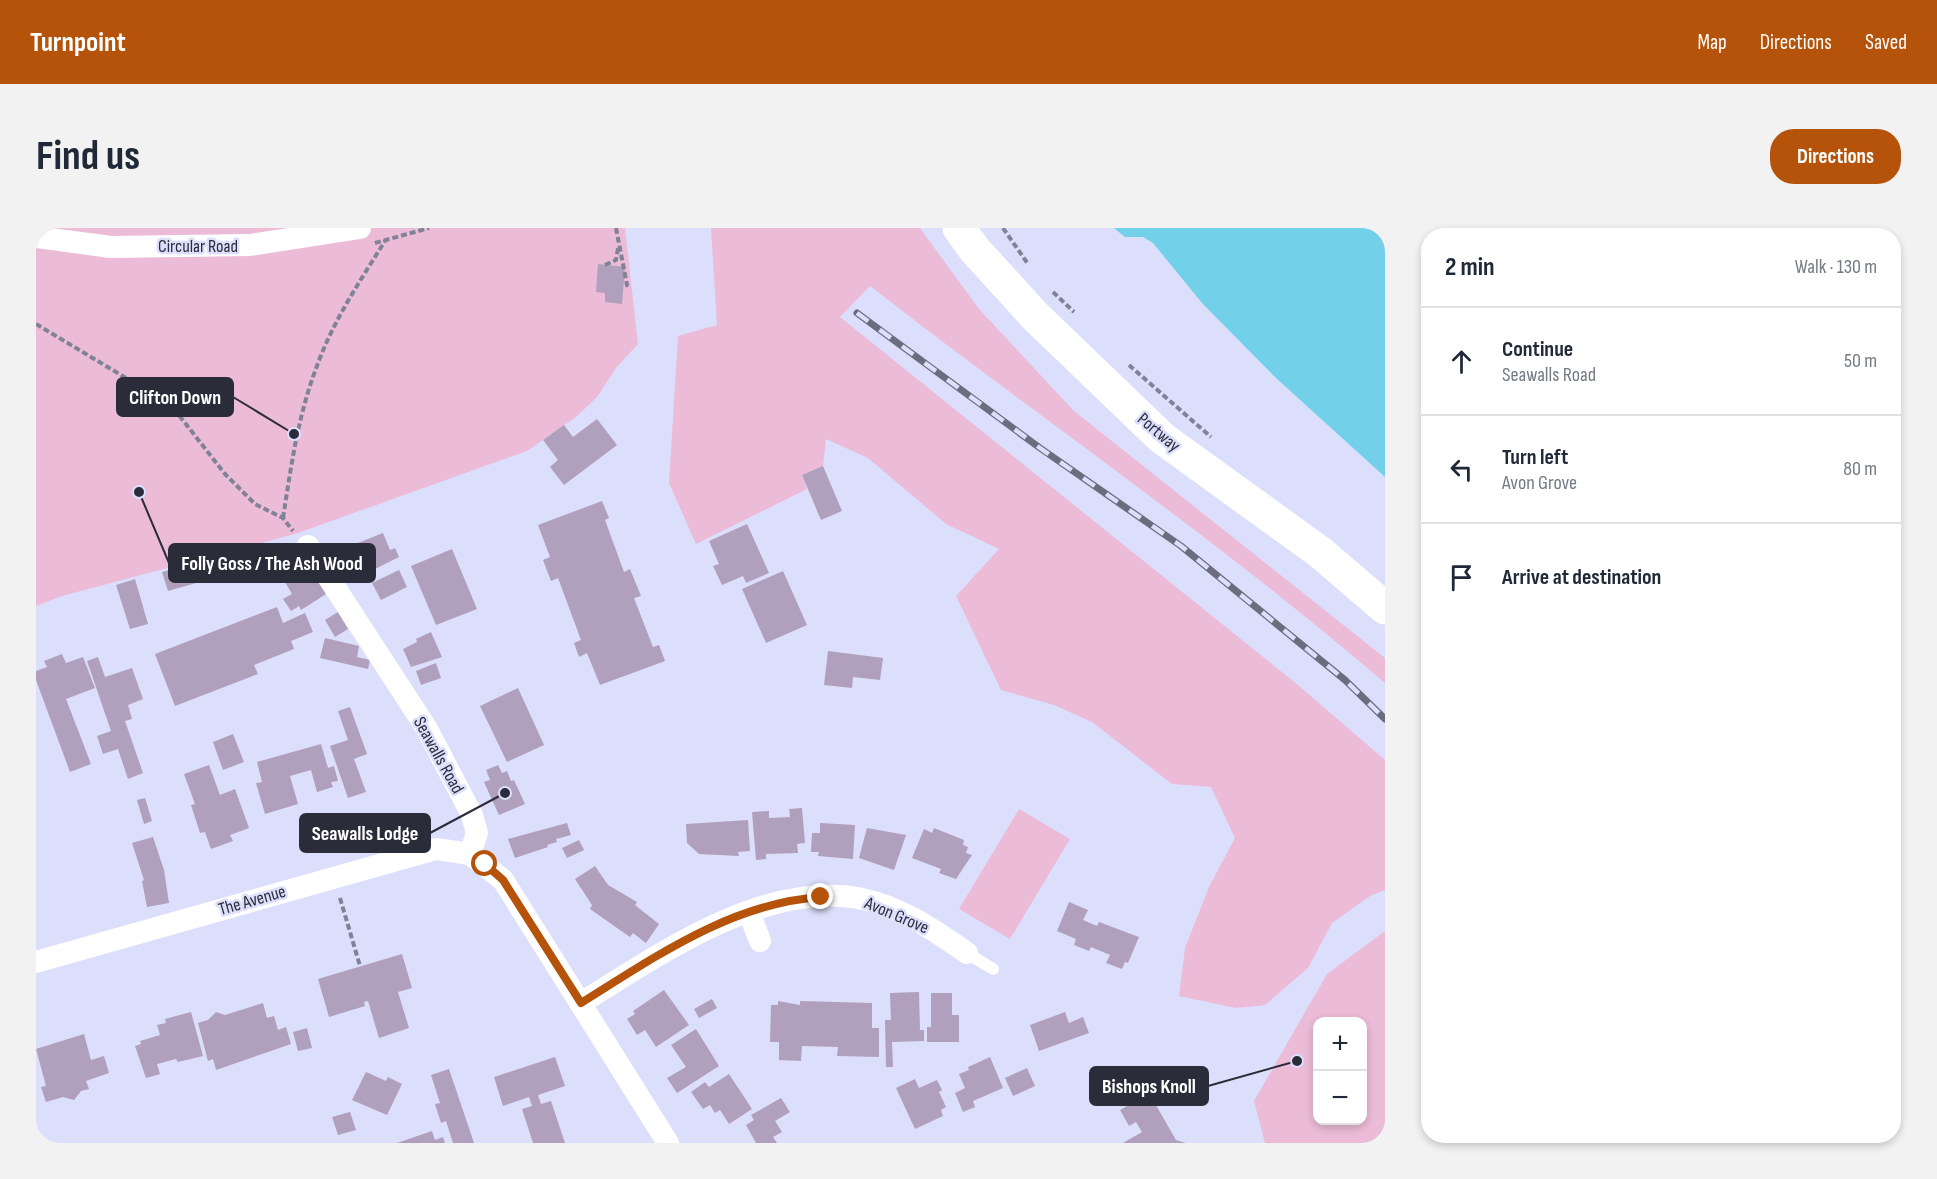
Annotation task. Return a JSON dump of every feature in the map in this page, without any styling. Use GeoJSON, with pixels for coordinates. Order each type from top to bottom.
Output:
{"type":"FeatureCollection","features":[{"type":"Feature","properties":{"kind":"highway","name":"Portway"},"geometry":{"type":"LineString","coordinates":[[959,228],[974,249],[1035,316],[1162,438],[1321,553],[1385,608]]}},
{"type":"Feature","properties":{"kind":"street","name":"Circular Road"},"geometry":{"type":"LineString","coordinates":[[36,237],[111,247],[250,245],[360,228]]}},
{"type":"Feature","properties":{"kind":"street","name":"Seawalls Road"},"geometry":{"type":"LineString","coordinates":[[309,546],[427,729],[467,806],[477,833],[470,854]]}},
{"type":"Feature","properties":{"kind":"street","name":"The Avenue"},"geometry":{"type":"LineString","coordinates":[[36,962],[436,849],[470,854]]}},
{"type":"Feature","properties":{"kind":"street"},"geometry":{"type":"LineString","coordinates":[[470,854],[503,880],[668,1143]]}},
{"type":"Feature","properties":{"kind":"street","name":"Avon Grove"},"geometry":{"type":"LineString","coordinates":[[581,1003],[709,927],[749,912],[803,898],[857,898],[919,920],[968,953]]}},
{"type":"Feature","properties":{"kind":"street"},"geometry":{"type":"LineString","coordinates":[[749,912],[760,941]]}},
{"type":"Feature","properties":{"kind":"lane"},"geometry":{"type":"LineString","coordinates":[[968,953],[993,969]]}},
{"type":"Feature","properties":{"kind":"path"},"geometry":{"type":"LineString","coordinates":[[616,228],[627,285],[623,286]]}},
{"type":"Feature","properties":{"kind":"path"},"geometry":{"type":"LineString","coordinates":[[1003,228],[1034,273]]}},
{"type":"Feature","properties":{"kind":"path"},"geometry":{"type":"LineString","coordinates":[[283,518],[296,436],[317,366],[341,312],[386,240]]}},
{"type":"Feature","properties":{"kind":"path"},"geometry":{"type":"LineString","coordinates":[[606,265],[616,260],[618,244]]}},
{"type":"Feature","properties":{"kind":"path"},"geometry":{"type":"LineString","coordinates":[[1050,288],[1081,319]]}},
{"type":"Feature","properties":{"kind":"path"},"geometry":{"type":"LineString","coordinates":[[36,324],[171,405],[225,474],[255,504],[283,518],[300,541],[309,546]]}},
{"type":"Feature","properties":{"kind":"path","name":"Portway"},"geometry":{"type":"LineString","coordinates":[[1121,357],[1214,438]]}},
{"type":"Feature","properties":{"kind":"path"},"geometry":{"type":"LineString","coordinates":[[334,877],[360,966]]}},
{"type":"Feature","properties":{"kind":"shaded area"},"geometry":{"type":"Polygon","coordinates":[[[36,228],[625,228],[638,344],[616,368],[597,397],[576,417],[527,451],[295,534],[62,596],[36,606],[36,228]]]}},
{"type":"Feature","properties":{"kind":"shaded area"},"geometry":{"type":"Polygon","coordinates":[[[711,228],[920,228],[979,309],[1074,411],[1385,658],[1385,683],[1195,530],[870,286],[840,317],[1298,685],[1385,760],[1385,890],[1370,896],[1332,923],[1308,968],[1265,1005],[1236,1008],[1179,996],[1185,948],[1209,887],[1235,838],[1211,787],[1172,784],[1092,722],[1054,705],[1001,690],[956,596],[999,549],[946,524],[868,458],[826,439],[823,466],[802,475],[807,489],[696,544],[669,483],[678,336],[717,325],[711,228]]]}},
{"type":"Feature","properties":{"kind":"shaded area"},"geometry":{"type":"Polygon","coordinates":[[[1019,809],[1070,839],[1010,939],[959,909],[1019,809]]]}},
{"type":"Feature","properties":{"kind":"shaded area"},"geometry":{"type":"Polygon","coordinates":[[[1385,931],[1385,1143],[1265,1143],[1254,1101],[1327,974],[1385,931]]]}},
{"type":"Feature","properties":{"kind":"water"},"geometry":{"type":"Polygon","coordinates":[[[1114,228],[1385,228],[1385,477],[1276,378],[1202,303],[1153,243],[1143,237],[1125,237],[1114,228]]]}},
{"type":"Feature","properties":{"kind":"building"},"geometry":{"type":"Polygon","coordinates":[[[598,264],[625,267],[622,304],[605,302],[605,293],[596,292],[598,264]]]}},
{"type":"Feature","properties":{"kind":"building"},"geometry":{"type":"Polygon","coordinates":[[[597,419],[617,445],[564,485],[550,467],[558,460],[543,440],[564,425],[573,437],[597,419]]]}},
{"type":"Feature","properties":{"kind":"building"},"geometry":{"type":"Polygon","coordinates":[[[823,466],[842,511],[821,520],[802,475],[823,466]]]}},
{"type":"Feature","properties":{"kind":"building"},"geometry":{"type":"Polygon","coordinates":[[[602,501],[609,518],[605,520],[624,572],[630,569],[641,596],[634,598],[653,647],[659,645],[665,661],[600,685],[587,653],[579,657],[574,643],[581,640],[558,578],[551,581],[543,560],[550,557],[538,525],[602,501]]]}},
{"type":"Feature","properties":{"kind":"building"},"geometry":{"type":"Polygon","coordinates":[[[747,524],[769,573],[746,583],[743,576],[722,585],[713,566],[719,564],[709,541],[747,524]]]}},
{"type":"Feature","properties":{"kind":"building"},"geometry":{"type":"Polygon","coordinates":[[[383,533],[390,550],[395,548],[399,557],[369,572],[368,569],[356,574],[345,548],[383,533]]]}},
{"type":"Feature","properties":{"kind":"building"},"geometry":{"type":"Polygon","coordinates":[[[452,549],[477,609],[436,625],[411,566],[452,549]]]}},
{"type":"Feature","properties":{"kind":"building"},"geometry":{"type":"Polygon","coordinates":[[[190,564],[196,583],[168,591],[162,572],[190,564]]]}},
{"type":"Feature","properties":{"kind":"building"},"geometry":{"type":"Polygon","coordinates":[[[309,568],[326,594],[301,610],[299,606],[291,611],[283,599],[292,594],[285,582],[309,568]]]}},
{"type":"Feature","properties":{"kind":"building"},"geometry":{"type":"Polygon","coordinates":[[[399,570],[407,587],[381,600],[372,583],[399,570]]]}},
{"type":"Feature","properties":{"kind":"building"},"geometry":{"type":"Polygon","coordinates":[[[783,571],[807,625],[766,643],[742,589],[783,571]]]}},
{"type":"Feature","properties":{"kind":"building"},"geometry":{"type":"Polygon","coordinates":[[[135,579],[148,624],[130,629],[116,585],[135,579]]]}},
{"type":"Feature","properties":{"kind":"building"},"geometry":{"type":"Polygon","coordinates":[[[277,607],[283,623],[305,613],[313,632],[291,641],[294,649],[254,665],[258,674],[175,706],[155,654],[277,607]]]}},
{"type":"Feature","properties":{"kind":"building"},"geometry":{"type":"Polygon","coordinates":[[[338,612],[348,629],[335,637],[325,620],[338,612]]]}},
{"type":"Feature","properties":{"kind":"building"},"geometry":{"type":"Polygon","coordinates":[[[431,632],[442,657],[411,667],[403,649],[417,642],[416,639],[431,632]]]}},
{"type":"Feature","properties":{"kind":"building"},"geometry":{"type":"Polygon","coordinates":[[[325,638],[359,646],[357,657],[370,660],[368,669],[320,658],[325,638]]]}},
{"type":"Feature","properties":{"kind":"building"},"geometry":{"type":"Polygon","coordinates":[[[828,651],[883,658],[880,680],[853,677],[852,688],[824,685],[828,651]]]}},
{"type":"Feature","properties":{"kind":"building"},"geometry":{"type":"Polygon","coordinates":[[[62,654],[66,663],[83,657],[95,688],[66,699],[91,764],[70,772],[36,680],[36,671],[47,667],[44,661],[62,654]]]}},
{"type":"Feature","properties":{"kind":"building"},"geometry":{"type":"Polygon","coordinates":[[[98,657],[105,677],[132,668],[143,699],[128,705],[132,719],[125,721],[143,773],[128,779],[118,749],[103,754],[97,736],[111,731],[87,661],[98,657]]]}},
{"type":"Feature","properties":{"kind":"building"},"geometry":{"type":"Polygon","coordinates":[[[436,663],[441,678],[421,685],[416,671],[436,663]]]}},
{"type":"Feature","properties":{"kind":"building"},"geometry":{"type":"Polygon","coordinates":[[[518,688],[544,745],[507,762],[480,706],[518,688]]]}},
{"type":"Feature","properties":{"kind":"building"},"geometry":{"type":"Polygon","coordinates":[[[350,707],[367,754],[354,759],[366,792],[348,798],[330,746],[348,740],[338,711],[350,707]]]}},
{"type":"Feature","properties":{"kind":"building"},"geometry":{"type":"Polygon","coordinates":[[[233,734],[244,762],[223,770],[213,742],[233,734]]]}},
{"type":"Feature","properties":{"kind":"building"},"geometry":{"type":"Polygon","coordinates":[[[321,744],[328,768],[334,766],[338,781],[331,782],[333,787],[317,792],[311,770],[290,776],[298,804],[265,814],[256,783],[262,782],[257,762],[321,744]]]}},
{"type":"Feature","properties":{"kind":"building"},"geometry":{"type":"Polygon","coordinates":[[[209,765],[220,795],[235,789],[249,828],[230,835],[233,841],[211,849],[205,832],[200,833],[191,805],[195,804],[184,774],[209,765]]]}},
{"type":"Feature","properties":{"kind":"building"},"geometry":{"type":"Polygon","coordinates":[[[498,765],[502,773],[507,771],[511,781],[514,780],[525,804],[499,815],[484,782],[490,780],[486,770],[498,765]]]}},
{"type":"Feature","properties":{"kind":"building"},"geometry":{"type":"Polygon","coordinates":[[[145,798],[152,821],[144,824],[137,800],[145,798]]]}},
{"type":"Feature","properties":{"kind":"building"},"geometry":{"type":"Polygon","coordinates":[[[802,808],[805,843],[797,844],[798,853],[766,854],[766,859],[756,860],[752,812],[769,811],[769,818],[790,817],[789,809],[802,808]]]}},
{"type":"Feature","properties":{"kind":"building"},"geometry":{"type":"Polygon","coordinates":[[[748,820],[750,851],[738,852],[739,856],[699,854],[687,843],[686,824],[748,820]]]}},
{"type":"Feature","properties":{"kind":"building"},"geometry":{"type":"Polygon","coordinates":[[[567,823],[571,835],[556,839],[557,842],[547,845],[548,847],[515,858],[508,839],[567,823]]]}},
{"type":"Feature","properties":{"kind":"building"},"geometry":{"type":"Polygon","coordinates":[[[820,823],[855,825],[853,859],[818,856],[819,852],[811,852],[812,833],[820,833],[820,823]]]}},
{"type":"Feature","properties":{"kind":"building"},"geometry":{"type":"Polygon","coordinates":[[[867,828],[906,835],[894,870],[859,858],[867,828]]]}},
{"type":"Feature","properties":{"kind":"building"},"geometry":{"type":"Polygon","coordinates":[[[934,828],[964,840],[963,845],[968,847],[966,853],[972,855],[956,879],[939,873],[941,869],[912,858],[924,829],[932,833],[934,828]]]}},
{"type":"Feature","properties":{"kind":"building"},"geometry":{"type":"Polygon","coordinates":[[[153,837],[164,870],[169,903],[147,907],[142,881],[144,880],[132,843],[153,837]]]}},
{"type":"Feature","properties":{"kind":"building"},"geometry":{"type":"Polygon","coordinates":[[[579,840],[584,850],[567,858],[562,848],[579,840]]]}},
{"type":"Feature","properties":{"kind":"building"},"geometry":{"type":"Polygon","coordinates":[[[595,866],[608,885],[637,902],[635,905],[659,924],[646,943],[633,933],[630,937],[590,909],[592,905],[575,879],[595,866]]]}},
{"type":"Feature","properties":{"kind":"building"},"geometry":{"type":"Polygon","coordinates":[[[1069,902],[1088,910],[1083,920],[1097,926],[1099,922],[1139,937],[1128,963],[1125,962],[1122,969],[1106,963],[1110,955],[1091,947],[1089,951],[1074,945],[1076,939],[1057,931],[1069,902]]]}},
{"type":"Feature","properties":{"kind":"building"},"geometry":{"type":"Polygon","coordinates":[[[402,954],[412,988],[398,992],[409,1028],[379,1038],[368,1001],[364,1002],[365,1006],[329,1017],[318,979],[402,954]]]}},
{"type":"Feature","properties":{"kind":"building"},"geometry":{"type":"Polygon","coordinates":[[[664,990],[689,1025],[656,1047],[645,1030],[637,1035],[627,1019],[635,1014],[633,1011],[664,990]]]}},
{"type":"Feature","properties":{"kind":"building"},"geometry":{"type":"Polygon","coordinates":[[[919,992],[920,1030],[924,1030],[924,1041],[892,1042],[893,1067],[886,1067],[885,1020],[891,1020],[890,993],[919,992]]]}},
{"type":"Feature","properties":{"kind":"building"},"geometry":{"type":"Polygon","coordinates":[[[931,993],[952,993],[952,1015],[959,1015],[959,1042],[927,1042],[927,1027],[931,1027],[931,993]]]}},
{"type":"Feature","properties":{"kind":"building"},"geometry":{"type":"Polygon","coordinates":[[[712,999],[717,1008],[699,1018],[694,1009],[712,999]]]}},
{"type":"Feature","properties":{"kind":"building"},"geometry":{"type":"Polygon","coordinates":[[[778,1001],[800,1005],[800,1001],[872,1003],[872,1028],[879,1028],[879,1057],[837,1056],[838,1047],[802,1046],[801,1061],[779,1060],[779,1042],[770,1042],[771,1005],[778,1005],[778,1001]]]}},
{"type":"Feature","properties":{"kind":"building"},"geometry":{"type":"Polygon","coordinates":[[[263,1003],[267,1018],[274,1016],[278,1030],[286,1027],[291,1044],[216,1070],[213,1059],[208,1061],[198,1023],[208,1020],[216,1012],[225,1015],[263,1003]]]}},
{"type":"Feature","properties":{"kind":"building"},"geometry":{"type":"Polygon","coordinates":[[[191,1012],[203,1056],[157,1064],[160,1074],[146,1078],[135,1046],[141,1044],[140,1041],[160,1035],[157,1025],[166,1023],[165,1019],[191,1012]]]}},
{"type":"Feature","properties":{"kind":"building"},"geometry":{"type":"Polygon","coordinates":[[[1065,1012],[1069,1023],[1083,1017],[1089,1033],[1039,1051],[1030,1025],[1065,1012]]]}},
{"type":"Feature","properties":{"kind":"building"},"geometry":{"type":"Polygon","coordinates":[[[307,1028],[312,1048],[298,1051],[293,1032],[307,1028]]]}},
{"type":"Feature","properties":{"kind":"building"},"geometry":{"type":"Polygon","coordinates":[[[696,1029],[719,1066],[677,1093],[667,1078],[686,1067],[671,1045],[696,1029]]]}},
{"type":"Feature","properties":{"kind":"building"},"geometry":{"type":"Polygon","coordinates":[[[84,1034],[91,1060],[104,1056],[109,1073],[86,1081],[89,1089],[81,1091],[74,1100],[63,1097],[46,1102],[41,1087],[46,1086],[36,1049],[84,1034]]]}},
{"type":"Feature","properties":{"kind":"building"},"geometry":{"type":"Polygon","coordinates":[[[555,1057],[565,1086],[538,1095],[541,1104],[551,1101],[565,1143],[533,1143],[522,1109],[532,1106],[529,1097],[503,1106],[494,1077],[555,1057]]]}},
{"type":"Feature","properties":{"kind":"building"},"geometry":{"type":"Polygon","coordinates":[[[990,1057],[1003,1088],[973,1101],[975,1107],[963,1112],[955,1093],[965,1088],[959,1074],[969,1070],[968,1067],[990,1057]]]}},
{"type":"Feature","properties":{"kind":"building"},"geometry":{"type":"Polygon","coordinates":[[[1027,1068],[1035,1086],[1013,1096],[1005,1078],[1027,1068]]]}},
{"type":"Feature","properties":{"kind":"building"},"geometry":{"type":"Polygon","coordinates":[[[449,1069],[474,1143],[453,1143],[446,1121],[441,1123],[435,1104],[440,1103],[431,1075],[449,1069]]]}},
{"type":"Feature","properties":{"kind":"building"},"geometry":{"type":"Polygon","coordinates":[[[366,1072],[386,1081],[388,1077],[402,1084],[387,1115],[352,1100],[366,1072]]]}},
{"type":"Feature","properties":{"kind":"building"},"geometry":{"type":"Polygon","coordinates":[[[729,1074],[752,1109],[729,1124],[720,1110],[715,1113],[710,1105],[703,1109],[691,1092],[705,1082],[709,1087],[729,1074]]]}},
{"type":"Feature","properties":{"kind":"building"},"geometry":{"type":"Polygon","coordinates":[[[915,1079],[919,1088],[937,1080],[942,1090],[939,1092],[946,1107],[941,1110],[943,1116],[915,1129],[896,1088],[915,1079]]]}},
{"type":"Feature","properties":{"kind":"building"},"geometry":{"type":"Polygon","coordinates":[[[1145,1086],[1176,1140],[1186,1143],[1123,1143],[1142,1132],[1136,1122],[1129,1126],[1120,1110],[1129,1105],[1124,1097],[1145,1086]]]}},
{"type":"Feature","properties":{"kind":"building"},"geometry":{"type":"Polygon","coordinates":[[[781,1098],[790,1112],[775,1121],[782,1132],[773,1137],[777,1143],[756,1143],[746,1125],[754,1120],[751,1115],[781,1098]]]}},
{"type":"Feature","properties":{"kind":"building"},"geometry":{"type":"Polygon","coordinates":[[[350,1112],[356,1130],[338,1135],[332,1117],[350,1112]]]}},
{"type":"Feature","properties":{"kind":"building"},"geometry":{"type":"Polygon","coordinates":[[[432,1131],[435,1140],[443,1137],[445,1143],[397,1143],[432,1131]]]}},
{"type":"Feature","properties":{"kind":"railway"},"geometry":{"type":"LineString","coordinates":[[857,313],[1040,448],[1181,546],[1345,680],[1385,719]]}},
{"type":"Feature","properties":{"kind":"place","name":"Clifton Down"},"geometry":{"type":"Point","coordinates":[294,434]}},
{"type":"Feature","properties":{"kind":"place","name":"Folly Goss / The Ash Wood"},"geometry":{"type":"Point","coordinates":[139,492]}},
{"type":"Feature","properties":{"kind":"place","name":"Seawalls Lodge"},"geometry":{"type":"Point","coordinates":[505,793]}},
{"type":"Feature","properties":{"kind":"place","name":"Bishops Knoll"},"geometry":{"type":"Point","coordinates":[1297,1061]}},
{"type":"Feature","properties":{"kind":"route"},"geometry":{"type":"LineString","coordinates":[[485,864],[503,880],[581,1003],[709,927],[749,912],[803,898],[821,897]]}}]}
